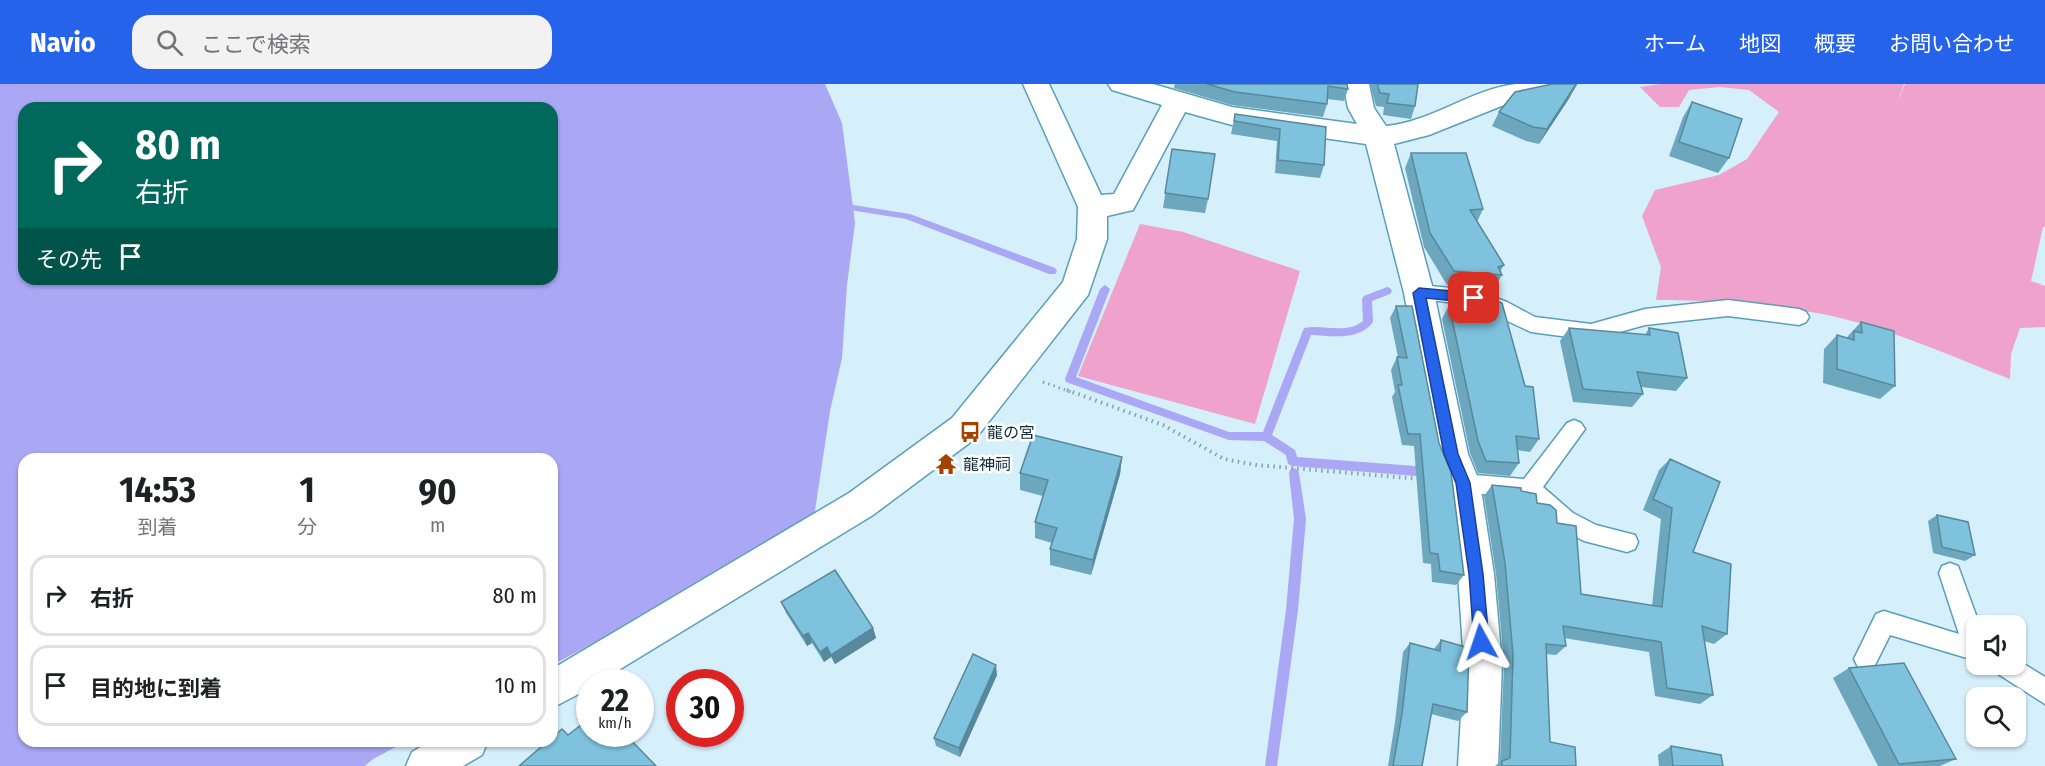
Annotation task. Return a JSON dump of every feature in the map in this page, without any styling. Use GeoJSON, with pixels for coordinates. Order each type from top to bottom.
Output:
{"type":"FeatureCollection","features":[{"type":"Feature","properties":{"kind":"street"},"geometry":{"type":"LineString","coordinates":[[558,686],[861,504],[964,428],[1077,287],[1092,239],[1092,207],[1036,84]]}},
{"type":"Feature","properties":{"kind":"street"},"geometry":{"type":"LineString","coordinates":[[1121,84],[1232,116],[1378,136],[1397,135],[1487,101],[1533,88],[1563,84]]}},
{"type":"Feature","properties":{"kind":"street"},"geometry":{"type":"LineString","coordinates":[[1356,84],[1361,108],[1378,136],[1419,293],[1451,454],[1463,483],[1476,574],[1483,664],[1478,766]]}},
{"type":"Feature","properties":{"kind":"street"},"geometry":{"type":"LineString","coordinates":[[1092,207],[1123,203],[1177,102]]}},
{"type":"Feature","properties":{"kind":"street"},"geometry":{"type":"LineString","coordinates":[[426,766],[458,747]]}},
{"type":"Feature","properties":{"kind":"lane"},"geometry":{"type":"LineString","coordinates":[[1419,293],[1474,298],[1500,307],[1531,324],[1591,332],[1645,317],[1728,308],[1799,317]]}},
{"type":"Feature","properties":{"kind":"lane"},"geometry":{"type":"LineString","coordinates":[[1529,489],[1574,429]]}},
{"type":"Feature","properties":{"kind":"lane"},"geometry":{"type":"LineString","coordinates":[[1463,483],[1529,489],[1565,520],[1592,534],[1628,542]]}},
{"type":"Feature","properties":{"kind":"lane"},"geometry":{"type":"LineString","coordinates":[[1950,573],[1966,619]]}},
{"type":"Feature","properties":{"kind":"lane"},"geometry":{"type":"LineString","coordinates":[[1866,659],[1884,622],[1966,647]]}},
{"type":"Feature","properties":{"kind":"lane"},"geometry":{"type":"LineString","coordinates":[[2022,675],[2045,692]]}},
{"type":"Feature","properties":{"kind":"path"},"geometry":{"type":"LineString","coordinates":[[1011,370],[1162,425],[1224,459],[1256,465],[1463,483]]}},
{"type":"Feature","properties":{"kind":"shaded area"},"geometry":{"type":"Polygon","coordinates":[[[0,84],[825,84],[842,123],[855,223],[847,285],[842,358],[830,411],[813,524],[703,586],[558,662],[558,453],[18,453],[18,747],[396,747],[365,766],[0,766],[0,84]]]}},
{"type":"Feature","properties":{"kind":"shaded area"},"geometry":{"type":"Polygon","coordinates":[[[1660,84],[1904,84],[1897,105],[1905,84],[2045,84],[2045,227],[2043,227],[2031,281],[2045,286],[2045,327],[2020,328],[2011,354],[2010,379],[1887,331],[1836,317],[1753,304],[1656,300],[1661,267],[1642,216],[1655,190],[1719,175],[1747,159],[1779,112],[1749,90],[1719,87],[1689,90],[1679,107],[1660,107],[1640,87],[1660,84]]]}},
{"type":"Feature","properties":{"kind":"shaded area"},"geometry":{"type":"Polygon","coordinates":[[[1140,224],[1183,232],[1300,271],[1255,424],[1078,376],[1140,224]]]}},
{"type":"Feature","properties":{"kind":"building"},"geometry":{"type":"Polygon","coordinates":[[[1207,84],[1347,84],[1348,89],[1328,86],[1327,104],[1235,92],[1207,84]]]}},
{"type":"Feature","properties":{"kind":"building"},"geometry":{"type":"Polygon","coordinates":[[[1377,84],[1418,84],[1415,106],[1387,103],[1389,94],[1380,93],[1377,84]]]}},
{"type":"Feature","properties":{"kind":"building"},"geometry":{"type":"Polygon","coordinates":[[[1552,84],[1576,84],[1547,129],[1533,127],[1499,112],[1515,92],[1552,84]]]}},
{"type":"Feature","properties":{"kind":"building"},"geometry":{"type":"Polygon","coordinates":[[[1692,102],[1742,119],[1729,158],[1679,142],[1692,102]]]}},
{"type":"Feature","properties":{"kind":"building"},"geometry":{"type":"Polygon","coordinates":[[[1235,114],[1326,127],[1324,165],[1278,160],[1280,129],[1234,121],[1235,114]]]}},
{"type":"Feature","properties":{"kind":"building"},"geometry":{"type":"Polygon","coordinates":[[[1172,149],[1215,154],[1208,199],[1165,193],[1172,149]]]}},
{"type":"Feature","properties":{"kind":"building"},"geometry":{"type":"Polygon","coordinates":[[[1411,153],[1466,153],[1483,209],[1470,210],[1504,265],[1498,267],[1502,275],[1454,271],[1430,233],[1411,153]]]}},
{"type":"Feature","properties":{"kind":"building"},"geometry":{"type":"Polygon","coordinates":[[[1467,292],[1480,293],[1502,303],[1525,386],[1533,387],[1539,439],[1516,436],[1519,463],[1486,461],[1478,441],[1449,305],[1475,305],[1467,292]]]}},
{"type":"Feature","properties":{"kind":"building"},"geometry":{"type":"Polygon","coordinates":[[[1396,306],[1412,306],[1439,443],[1451,472],[1464,575],[1440,571],[1438,554],[1430,553],[1420,434],[1408,434],[1398,385],[1402,385],[1397,357],[1407,358],[1396,306]]]}},
{"type":"Feature","properties":{"kind":"building"},"geometry":{"type":"Polygon","coordinates":[[[1861,322],[1894,331],[1895,386],[1837,369],[1837,335],[1854,340],[1854,331],[1862,333],[1861,322]]]}},
{"type":"Feature","properties":{"kind":"building"},"geometry":{"type":"Polygon","coordinates":[[[1569,328],[1650,335],[1649,328],[1678,333],[1687,378],[1637,372],[1643,394],[1583,389],[1569,328]]]}},
{"type":"Feature","properties":{"kind":"building"},"geometry":{"type":"Polygon","coordinates":[[[1033,435],[1122,457],[1093,560],[1050,549],[1057,528],[1035,522],[1048,480],[1020,473],[1033,435]]]}},
{"type":"Feature","properties":{"kind":"building"},"geometry":{"type":"Polygon","coordinates":[[[1670,459],[1720,482],[1693,552],[1731,564],[1727,634],[1702,626],[1713,695],[1667,688],[1661,642],[1563,626],[1566,646],[1546,644],[1550,742],[1575,747],[1576,766],[1502,766],[1502,761],[1510,758],[1513,655],[1505,563],[1492,485],[1521,488],[1521,491],[1536,494],[1537,503],[1550,505],[1556,510],[1557,523],[1576,526],[1581,594],[1662,607],[1672,508],[1653,499],[1670,459]]]}},
{"type":"Feature","properties":{"kind":"building"},"geometry":{"type":"Polygon","coordinates":[[[1937,515],[1968,522],[1975,555],[1942,547],[1937,515]]]}},
{"type":"Feature","properties":{"kind":"building"},"geometry":{"type":"Polygon","coordinates":[[[835,570],[873,628],[831,655],[827,647],[820,652],[808,633],[803,636],[781,602],[835,570]]]}},
{"type":"Feature","properties":{"kind":"building"},"geometry":{"type":"Polygon","coordinates":[[[1441,640],[1469,648],[1467,712],[1433,704],[1422,766],[1393,766],[1410,643],[1440,651],[1441,640]]]}},
{"type":"Feature","properties":{"kind":"building"},"geometry":{"type":"Polygon","coordinates":[[[973,654],[996,665],[959,748],[934,738],[973,654]]]}},
{"type":"Feature","properties":{"kind":"building"},"geometry":{"type":"Polygon","coordinates":[[[1904,663],[1956,759],[1899,764],[1849,668],[1904,663]]]}},
{"type":"Feature","properties":{"kind":"building"},"geometry":{"type":"Polygon","coordinates":[[[562,729],[568,735],[576,729],[576,747],[638,747],[656,766],[519,766],[541,747],[558,747],[558,733],[562,729]]]}},
{"type":"Feature","properties":{"kind":"building"},"geometry":{"type":"Polygon","coordinates":[[[1671,746],[1721,755],[1723,766],[1673,766],[1671,746]]]}},
{"type":"Feature","properties":{"kind":"waterway"},"geometry":{"type":"LineString","coordinates":[[853,208],[907,216],[1052,271]]}},
{"type":"Feature","properties":{"kind":"waterway"},"geometry":{"type":"LineString","coordinates":[[1105,289],[1070,379],[1229,436],[1266,437]]}},
{"type":"Feature","properties":{"kind":"waterway"},"geometry":{"type":"LineString","coordinates":[[1266,437],[1308,331],[1348,332],[1362,327],[1368,322],[1367,299],[1387,291]]}},
{"type":"Feature","properties":{"kind":"waterway"},"geometry":{"type":"LineString","coordinates":[[1266,437],[1291,453],[1292,461],[1428,472]]}},
{"type":"Feature","properties":{"kind":"waterway"},"geometry":{"type":"LineString","coordinates":[[1271,766],[1292,610],[1300,519],[1294,473]]}},
{"type":"Feature","properties":{"kind":"place","name":"龍の宮"},"geometry":{"type":"Point","coordinates":[970,432]}},
{"type":"Feature","properties":{"kind":"place","name":"龍神祠"},"geometry":{"type":"Point","coordinates":[946,464]}},
{"type":"Feature","properties":{"kind":"route"},"geometry":{"type":"LineString","coordinates":[[1474,298],[1419,293],[1451,454],[1463,483],[1476,574],[1481,642]]}}]}
